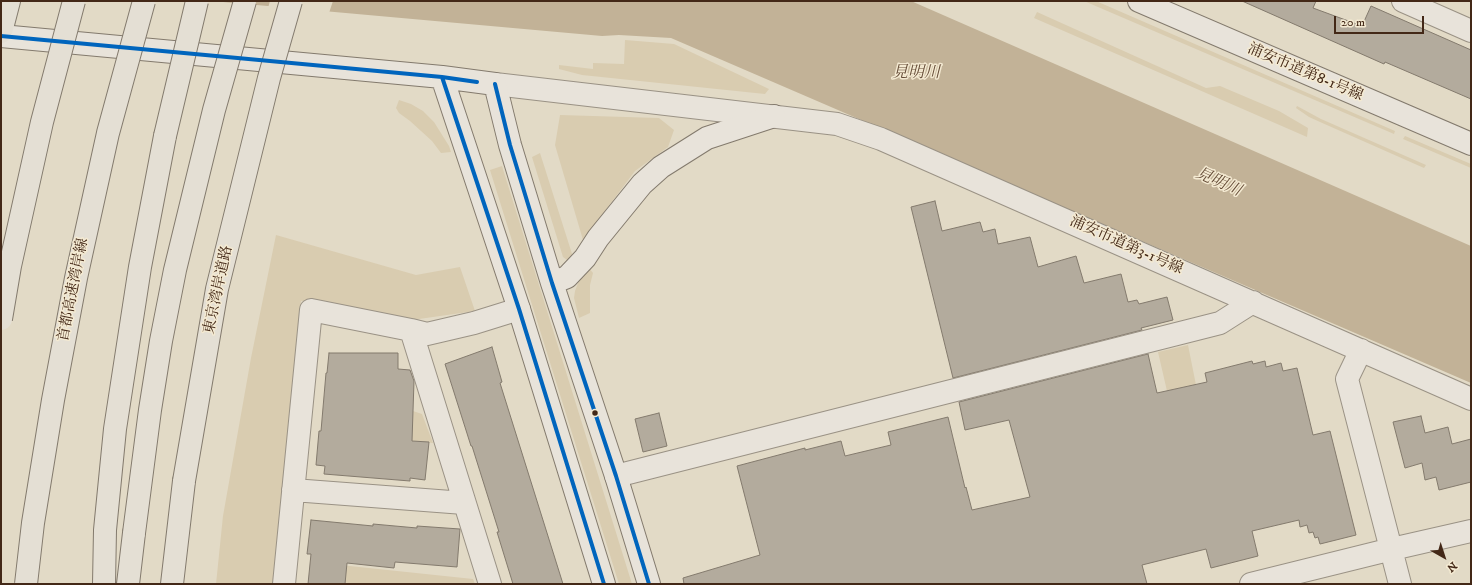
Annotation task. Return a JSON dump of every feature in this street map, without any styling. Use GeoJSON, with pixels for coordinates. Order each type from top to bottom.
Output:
{"type":"FeatureCollection","features":[{"type":"Feature","properties":{"kind":"highway"},"geometry":{"type":"LineString","coordinates":[[1,32],[9,1]]}},
{"type":"Feature","properties":{"kind":"highway"},"geometry":{"type":"LineString","coordinates":[[1,320],[10,266],[42,122],[74,1]]}},
{"type":"Feature","properties":{"kind":"highway","name":"首都高速湾岸線"},"geometry":{"type":"LineString","coordinates":[[26,584],[33,523],[53,400],[76,278],[108,133],[144,1]]}},
{"type":"Feature","properties":{"kind":"highway"},"geometry":{"type":"LineString","coordinates":[[104,584],[105,530],[115,430],[144,243],[165,136],[198,1]]}},
{"type":"Feature","properties":{"kind":"highway"},"geometry":{"type":"LineString","coordinates":[[128,584],[150,410],[161,341],[175,270],[214,110],[245,1]]}},
{"type":"Feature","properties":{"kind":"highway","name":"東京湾岸道路"},"geometry":{"type":"LineString","coordinates":[[172,584],[184,481],[218,289],[264,100],[291,1]]}},
{"type":"Feature","properties":{"kind":"street","name":"浦安市道第8-1号線"},"geometry":{"type":"LineString","coordinates":[[1139,1],[1471,144]]}},
{"type":"Feature","properties":{"kind":"street"},"geometry":{"type":"LineString","coordinates":[[1403,1],[1444,10],[1471,31]]}},
{"type":"Feature","properties":{"kind":"street","name":"浦安市道第3-1号線"},"geometry":{"type":"LineString","coordinates":[[1,36],[442,77],[837,124],[882,139],[1471,399]]}},
{"type":"Feature","properties":{"kind":"street"},"geometry":{"type":"LineString","coordinates":[[442,77],[519,308],[604,584]]}},
{"type":"Feature","properties":{"kind":"street"},"geometry":{"type":"LineString","coordinates":[[495,84],[510,145],[552,283],[616,476],[649,584]]}},
{"type":"Feature","properties":{"kind":"street"},"geometry":{"type":"LineString","coordinates":[[552,283],[567,276],[585,258],[598,238],[642,184],[662,167],[707,138],[774,116]]}},
{"type":"Feature","properties":{"kind":"street"},"geometry":{"type":"LineString","coordinates":[[616,476],[1220,323],[1253,302]]}},
{"type":"Feature","properties":{"kind":"street"},"geometry":{"type":"LineString","coordinates":[[284,584],[311,310],[427,334],[474,323],[519,308]]}},
{"type":"Feature","properties":{"kind":"street"},"geometry":{"type":"LineString","coordinates":[[411,330],[490,584]]}},
{"type":"Feature","properties":{"kind":"street"},"geometry":{"type":"LineString","coordinates":[[1361,350],[1347,379],[1400,584]]}},
{"type":"Feature","properties":{"kind":"street"},"geometry":{"type":"LineString","coordinates":[[293,490],[464,503]]}},
{"type":"Feature","properties":{"kind":"street"},"geometry":{"type":"LineString","coordinates":[[1251,584],[1471,531]]}},
{"type":"Feature","properties":{"kind":"shaded area"},"geometry":{"type":"Polygon","coordinates":[[[1084,1],[1096,1],[1395,131],[1394,134],[1084,1]]]}},
{"type":"Feature","properties":{"kind":"shaded area"},"geometry":{"type":"Polygon","coordinates":[[[1037,12],[1206,88],[1220,86],[1279,111],[1308,128],[1307,137],[1034,18],[1037,12]]]}},
{"type":"Feature","properties":{"kind":"shaded area"},"geometry":{"type":"Polygon","coordinates":[[[625,40],[674,44],[769,89],[765,94],[582,75],[559,69],[559,65],[593,69],[593,63],[624,64],[625,40]]]}},
{"type":"Feature","properties":{"kind":"shaded area"},"geometry":{"type":"Polygon","coordinates":[[[399,100],[411,104],[423,111],[434,122],[449,146],[451,152],[441,153],[432,141],[399,113],[396,108],[399,100]]]}},
{"type":"Feature","properties":{"kind":"shaded area"},"geometry":{"type":"Polygon","coordinates":[[[1297,106],[1321,119],[1426,165],[1424,168],[1309,117],[1296,108],[1297,106]]]}},
{"type":"Feature","properties":{"kind":"shaded area"},"geometry":{"type":"Polygon","coordinates":[[[560,115],[659,118],[674,130],[668,147],[635,171],[583,240],[555,145],[560,115]]]}},
{"type":"Feature","properties":{"kind":"shaded area"},"geometry":{"type":"Polygon","coordinates":[[[1405,136],[1471,164],[1471,168],[1403,139],[1405,136]]]}},
{"type":"Feature","properties":{"kind":"shaded area"},"geometry":{"type":"Polygon","coordinates":[[[540,153],[573,257],[567,260],[563,257],[532,157],[540,153]]]}},
{"type":"Feature","properties":{"kind":"shaded area"},"geometry":{"type":"Polygon","coordinates":[[[502,166],[632,584],[619,584],[490,170],[502,166]]]}},
{"type":"Feature","properties":{"kind":"shaded area"},"geometry":{"type":"Polygon","coordinates":[[[276,235],[416,275],[460,267],[475,311],[412,320],[301,301],[274,584],[216,584],[223,516],[251,358],[276,235]]]}},
{"type":"Feature","properties":{"kind":"shaded area"},"geometry":{"type":"Polygon","coordinates":[[[589,268],[593,273],[590,285],[590,313],[579,318],[574,298],[575,291],[578,283],[589,268]]]}},
{"type":"Feature","properties":{"kind":"shaded area"},"geometry":{"type":"Polygon","coordinates":[[[1188,345],[1196,385],[1167,391],[1158,352],[1188,345]]]}},
{"type":"Feature","properties":{"kind":"shaded area"},"geometry":{"type":"Polygon","coordinates":[[[372,411],[413,411],[422,414],[433,443],[384,438],[372,411]]]}},
{"type":"Feature","properties":{"kind":"shaded area"},"geometry":{"type":"Polygon","coordinates":[[[340,565],[473,579],[475,584],[354,584],[336,581],[340,565]]]}},
{"type":"Feature","properties":{"kind":"water","name":"見明川"},"geometry":{"type":"Polygon","coordinates":[[[212,1],[911,1],[1471,246],[1471,383],[671,38],[619,35],[602,36],[212,1]]]}},
{"type":"Feature","properties":{"kind":"pier"},"geometry":{"type":"Polygon","coordinates":[[[270,1],[333,1],[329,13],[268,8],[270,1]]]}},
{"type":"Feature","properties":{"kind":"building"},"geometry":{"type":"Polygon","coordinates":[[[1242,1],[1316,1],[1313,8],[1362,26],[1371,6],[1471,50],[1471,99],[1385,62],[1384,64],[1242,1]]]}},
{"type":"Feature","properties":{"kind":"building"},"geometry":{"type":"Polygon","coordinates":[[[935,201],[942,231],[980,222],[983,232],[995,229],[998,244],[1030,237],[1038,267],[1076,256],[1084,283],[1121,274],[1128,302],[1137,300],[1139,304],[1167,297],[1173,320],[1141,328],[1142,330],[953,378],[911,207],[935,201]]]}},
{"type":"Feature","properties":{"kind":"building"},"geometry":{"type":"Polygon","coordinates":[[[492,347],[502,382],[500,383],[563,584],[513,584],[497,532],[499,532],[445,364],[492,347]]]}},
{"type":"Feature","properties":{"kind":"building"},"geometry":{"type":"Polygon","coordinates":[[[329,353],[398,353],[398,369],[410,370],[414,381],[412,441],[429,442],[425,480],[410,478],[410,481],[324,474],[325,466],[316,465],[329,353]]]}},
{"type":"Feature","properties":{"kind":"building"},"geometry":{"type":"Polygon","coordinates":[[[1148,354],[1157,393],[1207,382],[1205,373],[1252,361],[1253,364],[1265,361],[1266,367],[1281,363],[1283,371],[1297,368],[1313,435],[1330,431],[1356,535],[1320,544],[1318,537],[1315,538],[1313,532],[1309,533],[1307,525],[1300,527],[1299,520],[1252,531],[1258,556],[1211,568],[1206,549],[1142,565],[1147,584],[684,584],[683,578],[760,555],[737,466],[805,448],[805,450],[841,441],[845,456],[891,445],[888,432],[948,417],[965,488],[966,487],[972,510],[1030,497],[1009,420],[965,430],[959,402],[1148,354]]]}},
{"type":"Feature","properties":{"kind":"building"},"geometry":{"type":"Polygon","coordinates":[[[659,413],[667,446],[643,452],[635,419],[659,413]]]}},
{"type":"Feature","properties":{"kind":"building"},"geometry":{"type":"Polygon","coordinates":[[[1421,416],[1425,433],[1448,427],[1452,444],[1471,439],[1471,482],[1439,490],[1436,477],[1425,480],[1422,463],[1405,468],[1393,422],[1421,416]]]}},
{"type":"Feature","properties":{"kind":"building"},"geometry":{"type":"Polygon","coordinates":[[[311,520],[373,526],[373,524],[417,528],[417,526],[460,529],[457,567],[395,562],[394,568],[347,563],[345,584],[308,584],[311,554],[307,554],[311,520]]]}},
{"type":"Feature","properties":{"kind":"transit line"},"geometry":{"type":"LineString","coordinates":[[1,36],[442,77],[477,82]]}},
{"type":"Feature","properties":{"kind":"transit line"},"geometry":{"type":"LineString","coordinates":[[442,77],[519,309],[604,584]]}},
{"type":"Feature","properties":{"kind":"transit line"},"geometry":{"type":"LineString","coordinates":[[495,84],[510,145],[552,283],[616,476],[649,584]]}}]}
